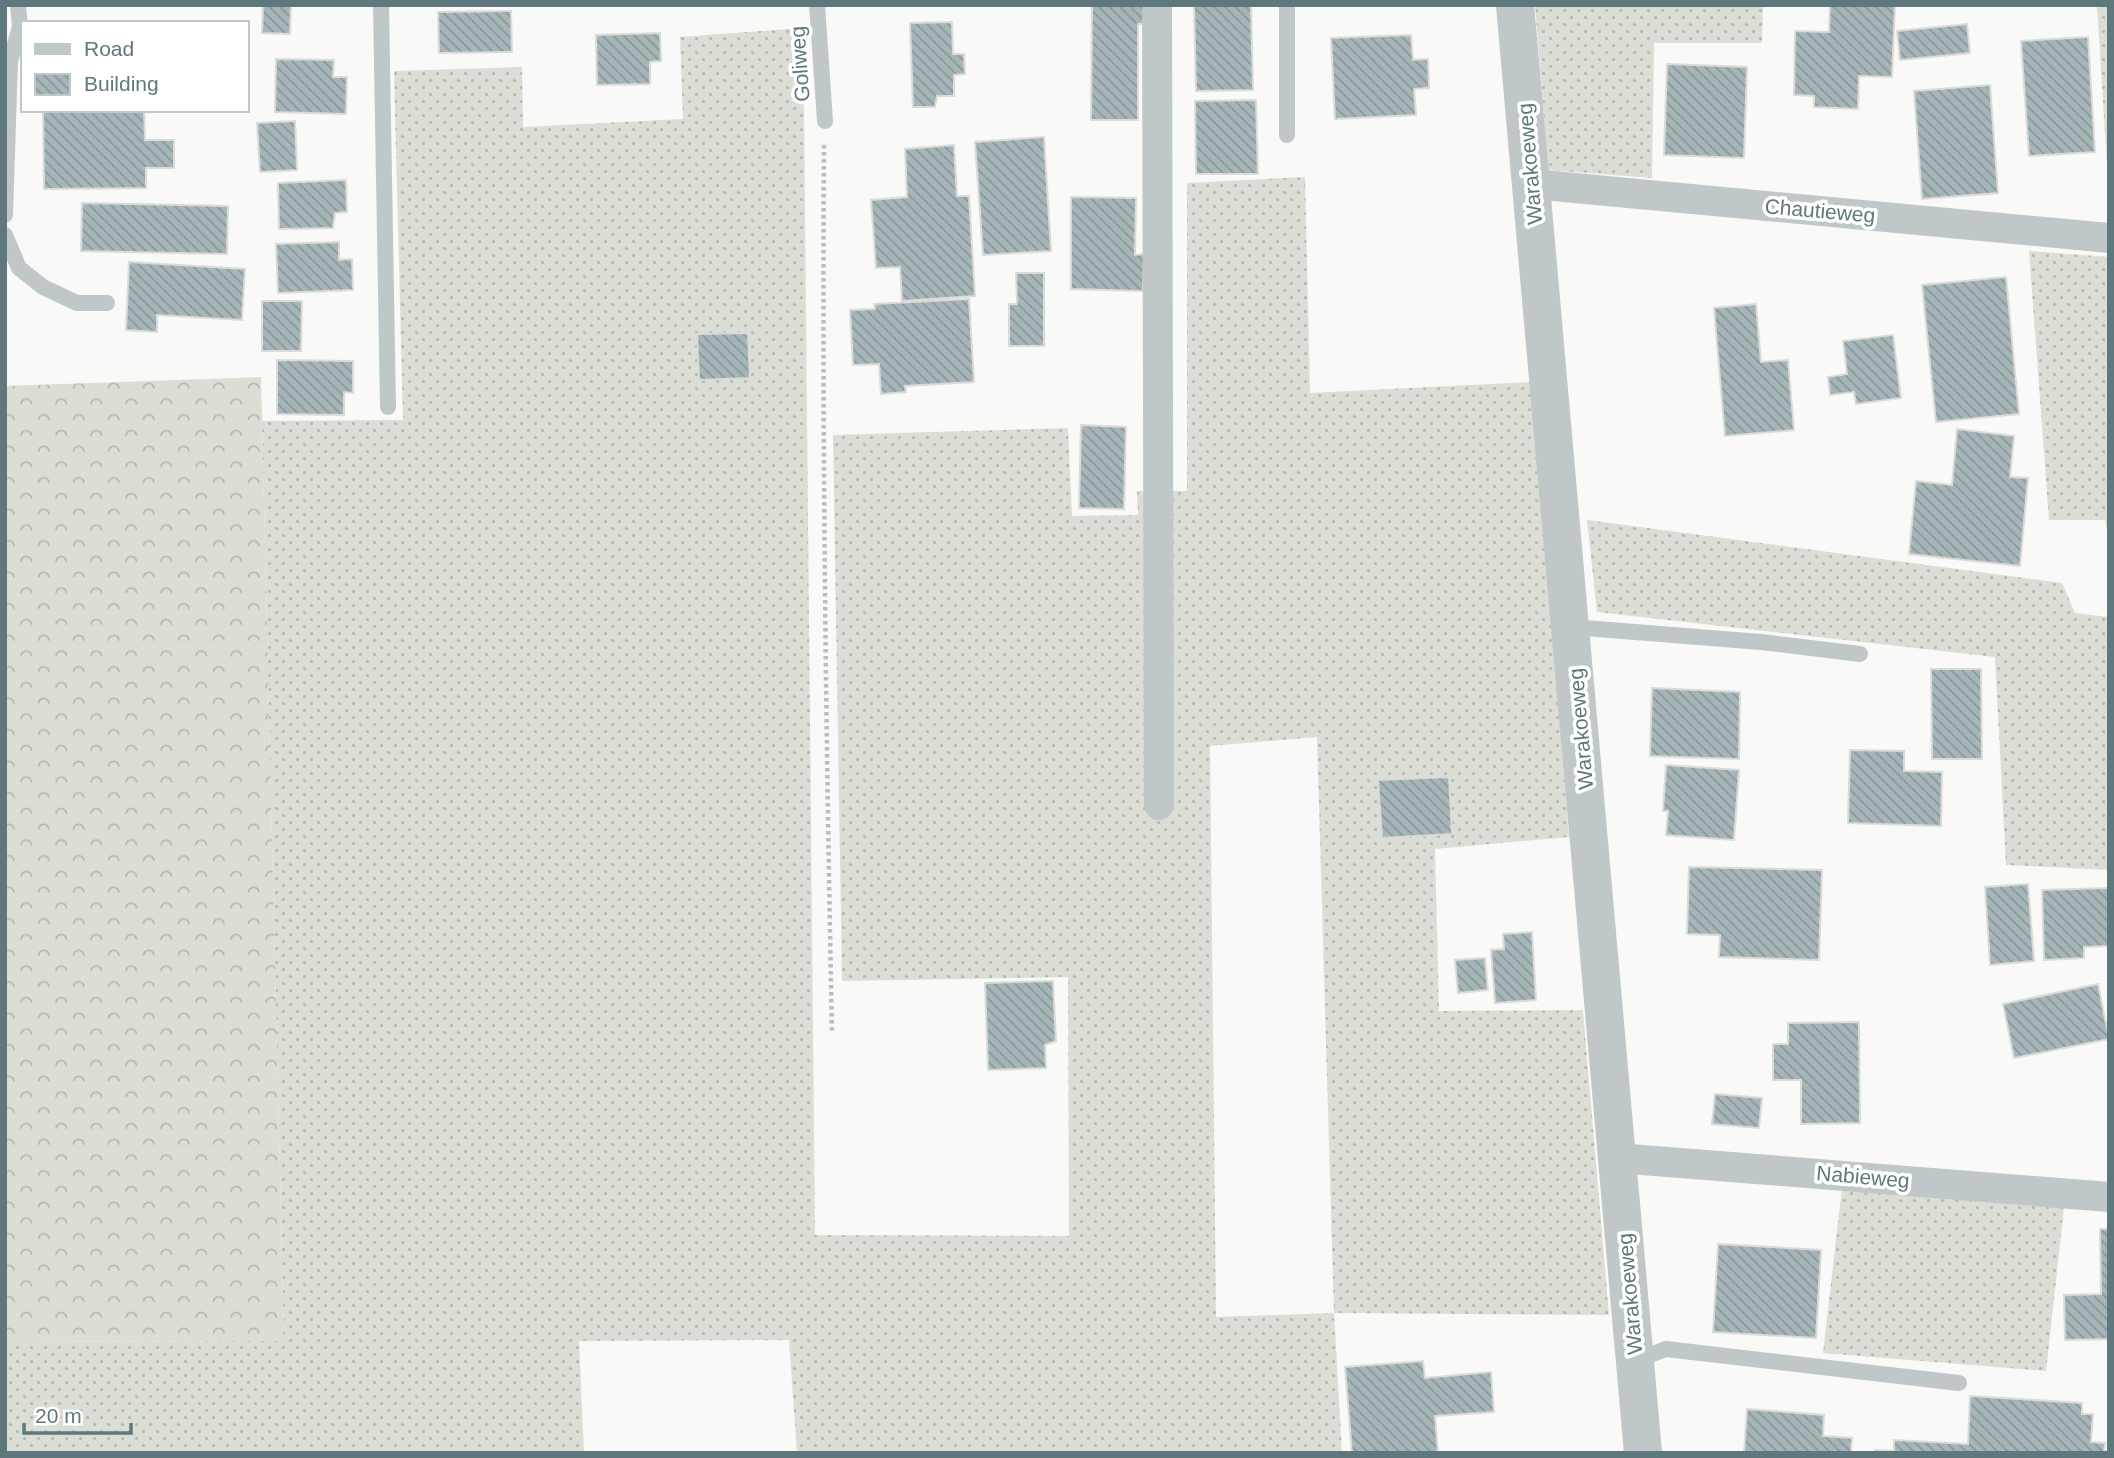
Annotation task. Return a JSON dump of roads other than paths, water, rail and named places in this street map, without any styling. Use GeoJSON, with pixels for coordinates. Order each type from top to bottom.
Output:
{"type":"FeatureCollection","features":[{"type":"Feature","properties":{"kind":"street"},"geometry":{"type":"LineString","coordinates":[[1157,5],[1159,805]]}},
{"type":"Feature","properties":{"kind":"street","name":"Warakoeweg"},"geometry":{"type":"LineString","coordinates":[[1515,5],[1643,1453]]}},
{"type":"Feature","properties":{"kind":"street","name":"Chautieweg"},"geometry":{"type":"LineString","coordinates":[[1532,184],[2109,238]]}},
{"type":"Feature","properties":{"kind":"street","name":"Nabieweg"},"geometry":{"type":"LineString","coordinates":[[1618,1157],[2109,1197]]}},
{"type":"Feature","properties":{"kind":"lane"},"geometry":{"type":"LineString","coordinates":[[5,215],[10,61],[20,27],[18,5]]}},
{"type":"Feature","properties":{"kind":"lane"},"geometry":{"type":"LineString","coordinates":[[381,5],[388,407]]}},
{"type":"Feature","properties":{"kind":"lane","name":"Goliweg"},"geometry":{"type":"LineString","coordinates":[[817,5],[825,121]]}},
{"type":"Feature","properties":{"kind":"lane"},"geometry":{"type":"LineString","coordinates":[[1286,135],[1287,5]]}},
{"type":"Feature","properties":{"kind":"lane"},"geometry":{"type":"LineString","coordinates":[[5,235],[19,268],[43,287],[77,303],[107,303]]}},
{"type":"Feature","properties":{"kind":"lane"},"geometry":{"type":"LineString","coordinates":[[1572,627],[1761,642],[1860,654]]}},
{"type":"Feature","properties":{"kind":"lane"},"geometry":{"type":"LineString","coordinates":[[1636,1360],[1667,1349],[1959,1383]]}}]}
